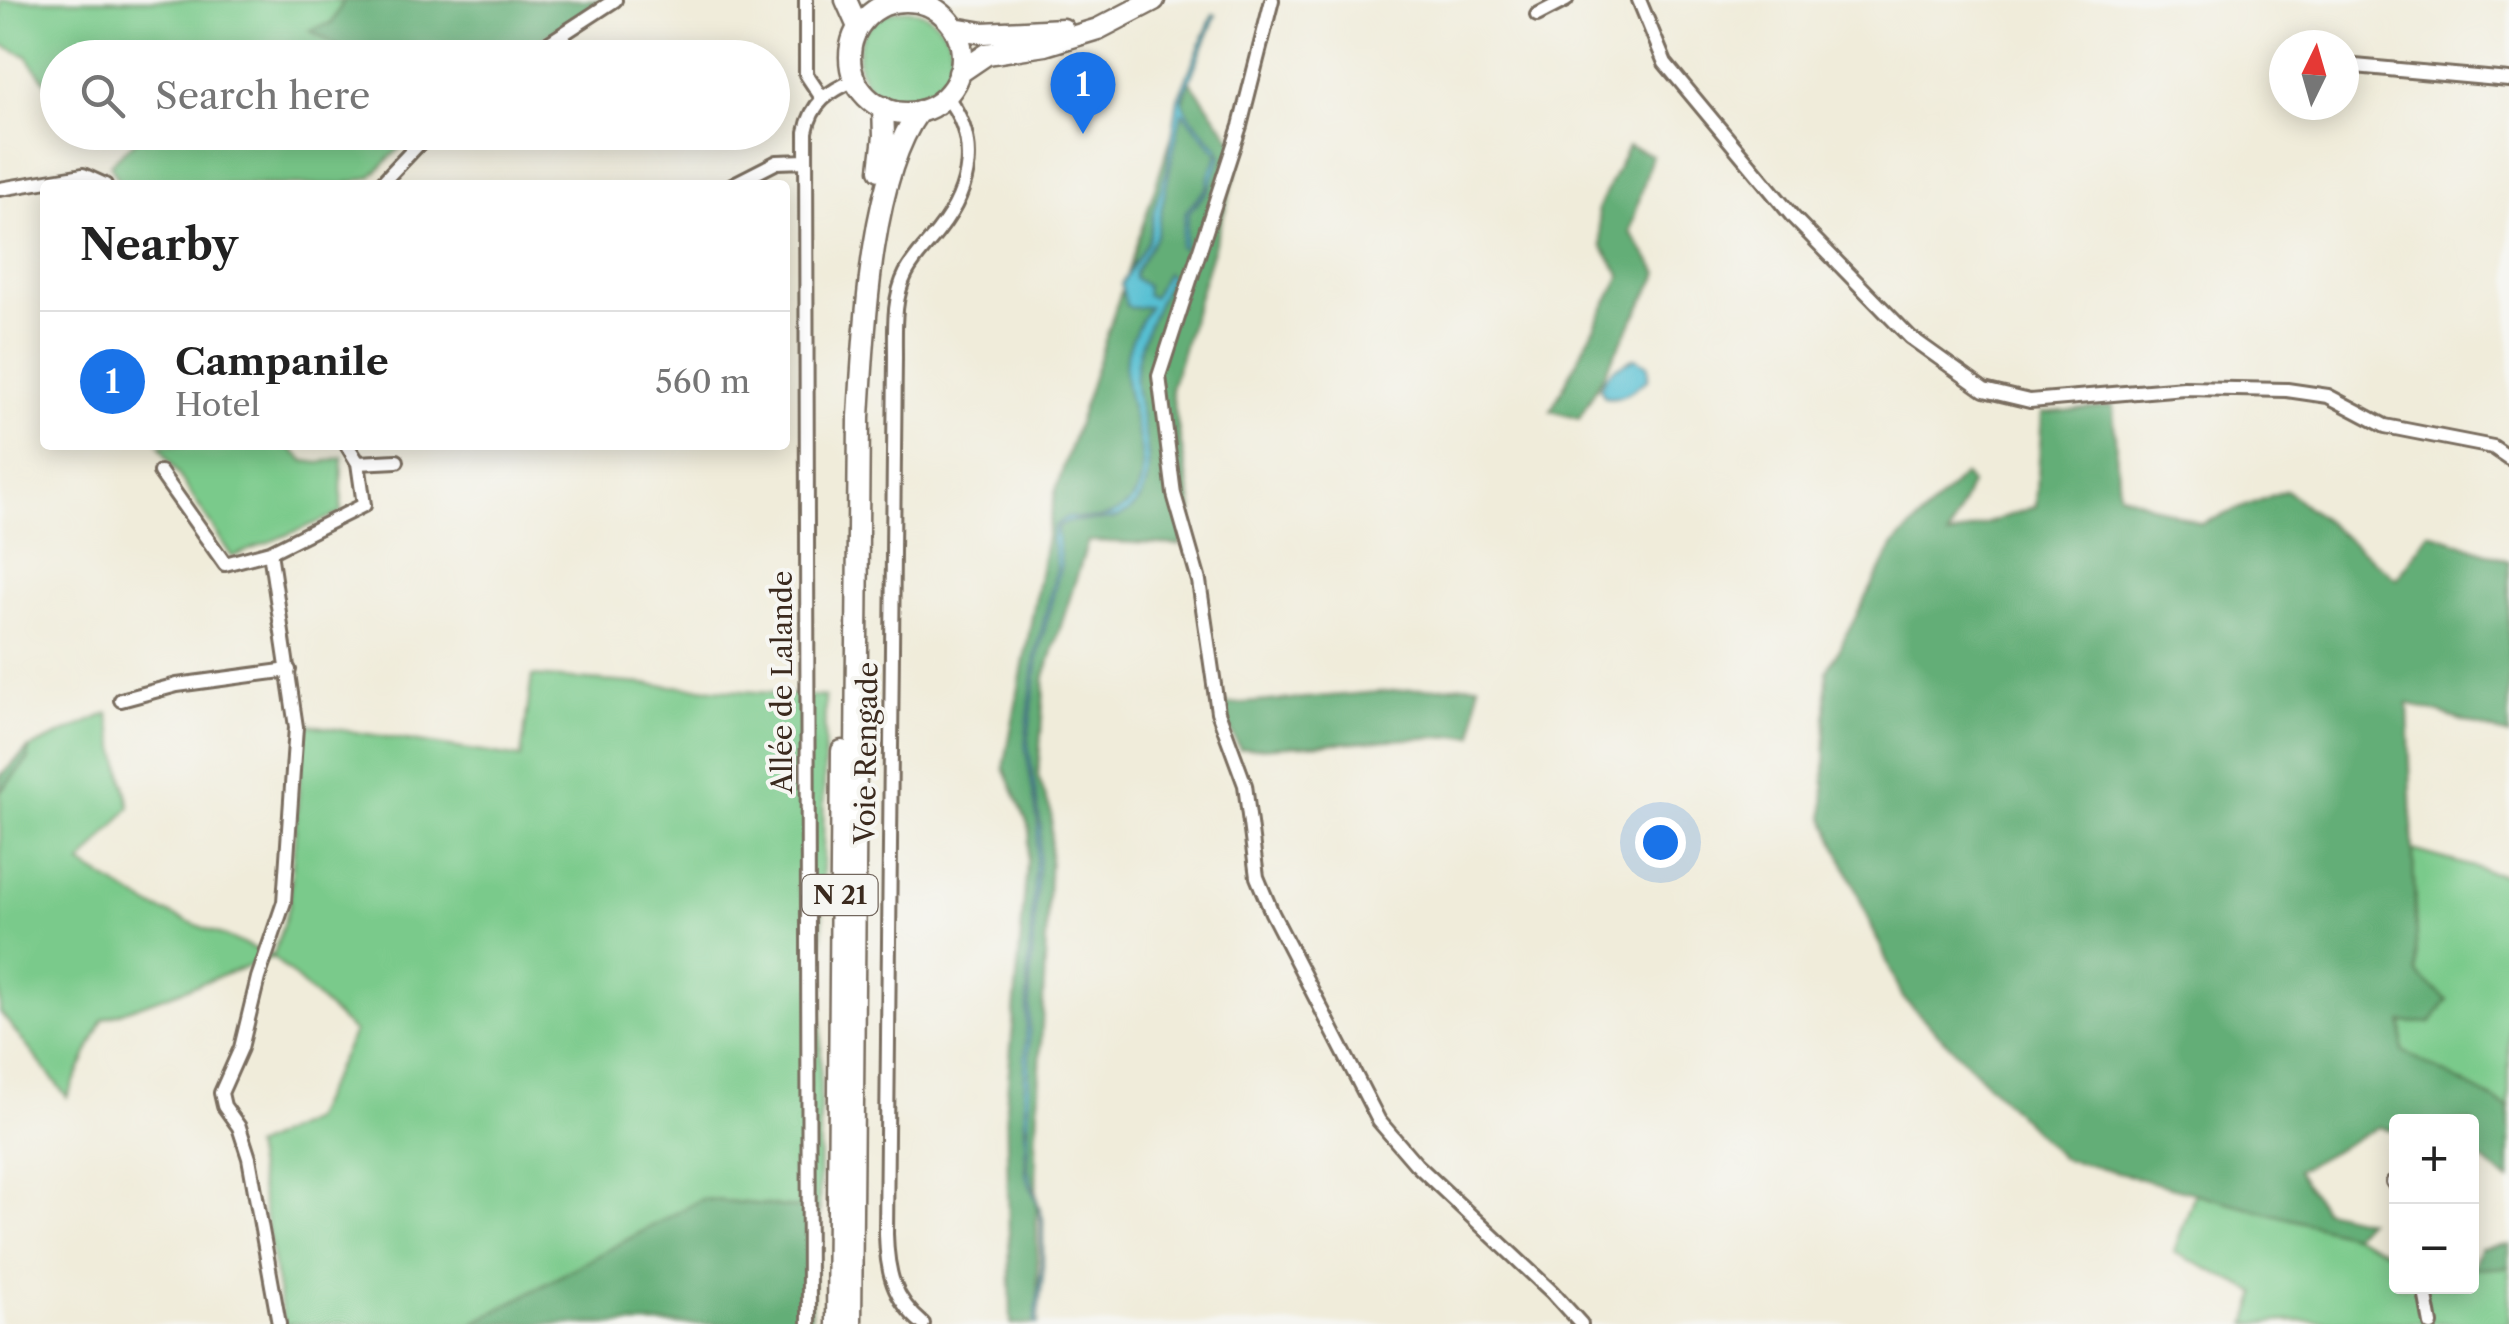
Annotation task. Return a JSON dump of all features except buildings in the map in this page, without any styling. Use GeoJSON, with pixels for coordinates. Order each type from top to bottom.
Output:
{"type":"FeatureCollection","features":[{"type":"Feature","properties":{"kind":"main road"},"geometry":{"type":"LineString","coordinates":[[846,0],[858,28]]}},
{"type":"Feature","properties":{"kind":"main road"},"geometry":{"type":"LineString","coordinates":[[960,73],[960,42],[954,28],[943,14],[928,5],[911,1],[878,3],[858,28],[850,56],[854,80],[862,91],[883,108],[919,111],[946,96],[960,73],[987,54],[1072,38],[1146,4]]}},
{"type":"Feature","properties":{"kind":"main road"},"geometry":{"type":"LineString","coordinates":[[954,28],[1026,34],[1068,29],[1146,4]]}},
{"type":"Feature","properties":{"kind":"main road","name":"N 21"},"geometry":{"type":"LineString","coordinates":[[838,1324],[845,416],[856,304],[883,154],[883,108]]}},
{"type":"Feature","properties":{"kind":"main road","name":"N 21"},"geometry":{"type":"LineString","coordinates":[[851,1324],[858,417],[865,329],[885,193],[904,131],[919,111]]}},
{"type":"Feature","properties":{"kind":"street"},"geometry":{"type":"LineString","coordinates":[[553,40],[614,0]]}},
{"type":"Feature","properties":{"kind":"street"},"geometry":{"type":"LineString","coordinates":[[806,0],[806,74],[822,98],[854,80]]}},
{"type":"Feature","properties":{"kind":"street"},"geometry":{"type":"LineString","coordinates":[[1272,0],[1240,126],[1159,376],[1174,494],[1199,580],[1218,712],[1245,785],[1257,877],[1378,1121],[1416,1164],[1582,1324]]}},
{"type":"Feature","properties":{"kind":"street"},"geometry":{"type":"LineString","coordinates":[[1536,15],[1566,0]]}},
{"type":"Feature","properties":{"kind":"street"},"geometry":{"type":"LineString","coordinates":[[1639,0],[1665,63],[1793,217],[1910,337],[1984,390],[2030,401],[2184,388],[2287,390],[2328,396],[2385,426],[2493,447],[2509,458]]}},
{"type":"Feature","properties":{"kind":"street"},"geometry":{"type":"LineString","coordinates":[[2359,66],[2509,80]]}},
{"type":"Feature","properties":{"kind":"street","name":"Voie Rengade"},"geometry":{"type":"LineString","coordinates":[[923,1324],[898,1298],[890,1281],[886,1234],[896,319],[904,277],[964,190],[966,129],[946,96]]}},
{"type":"Feature","properties":{"kind":"street","name":"Allée de Lalande"},"geometry":{"type":"LineString","coordinates":[[808,1324],[806,161],[808,120],[822,98]]}},
{"type":"Feature","properties":{"kind":"street"},"geometry":{"type":"LineString","coordinates":[[385,180],[413,150]]}},
{"type":"Feature","properties":{"kind":"street"},"geometry":{"type":"LineString","coordinates":[[742,180],[778,162],[806,161]]}},
{"type":"Feature","properties":{"kind":"street"},"geometry":{"type":"LineString","coordinates":[[54,180],[84,175],[94,180]]}},
{"type":"Feature","properties":{"kind":"street"},"geometry":{"type":"LineString","coordinates":[[0,189],[40,182]]}},
{"type":"Feature","properties":{"kind":"street"},"geometry":{"type":"LineString","coordinates":[[160,472],[225,564],[270,552],[364,506],[358,463],[349,450]]}},
{"type":"Feature","properties":{"kind":"street"},"geometry":{"type":"LineString","coordinates":[[358,463],[398,461]]}},
{"type":"Feature","properties":{"kind":"street"},"geometry":{"type":"LineString","coordinates":[[270,552],[296,727],[284,902],[258,978],[241,1048],[221,1093],[224,1106],[239,1127],[248,1158],[279,1324]]}},
{"type":"Feature","properties":{"kind":"street"},"geometry":{"type":"LineString","coordinates":[[121,700],[177,685],[290,670]]}},
{"type":"Feature","properties":{"kind":"street"},"geometry":{"type":"LineString","coordinates":[[2425,1294],[2430,1324]]}},
{"type":"Feature","properties":{"kind":"green space"},"geometry":{"type":"Polygon","coordinates":[[[0,0],[344,0],[332,23],[312,30],[328,40],[40,40],[40,75],[27,56],[0,44],[0,0]]]}},
{"type":"Feature","properties":{"kind":"green space"},"geometry":{"type":"Polygon","coordinates":[[[344,0],[601,0],[541,40],[327,40],[310,30],[332,23],[344,0]]]}},
{"type":"Feature","properties":{"kind":"green space"},"geometry":{"type":"Polygon","coordinates":[[[905,10],[923,13],[938,24],[949,39],[949,75],[938,90],[923,101],[905,104],[887,101],[872,90],[861,75],[858,57],[861,39],[872,24],[887,13],[905,10]]]}},
{"type":"Feature","properties":{"kind":"green space"},"geometry":{"type":"Polygon","coordinates":[[[1190,81],[1242,153],[1171,389],[1193,509],[1180,545],[1088,541],[1045,676],[1038,776],[1052,814],[1036,1150],[1038,1324],[1011,1324],[1006,1105],[1030,829],[1004,768],[1055,493],[1190,81]]]}},
{"type":"Feature","properties":{"kind":"green space"},"geometry":{"type":"Polygon","coordinates":[[[1628,146],[1652,155],[1630,232],[1659,273],[1579,419],[1551,411],[1621,275],[1602,247],[1598,209],[1628,146]]]}},
{"type":"Feature","properties":{"kind":"green space"},"geometry":{"type":"Polygon","coordinates":[[[125,150],[398,150],[371,177],[360,180],[118,180],[110,164],[125,150]]]}},
{"type":"Feature","properties":{"kind":"green space"},"geometry":{"type":"Polygon","coordinates":[[[2113,406],[2119,493],[2201,524],[2286,490],[2397,579],[2429,532],[2509,561],[2509,736],[2408,703],[2417,974],[2447,1000],[2431,1023],[2402,1022],[2403,1051],[2509,1108],[2509,1181],[2479,1157],[2479,1114],[2389,1114],[2389,1129],[2378,1127],[2297,1171],[2324,1210],[2366,1220],[2352,1235],[2061,1158],[1903,998],[1824,817],[1827,671],[1894,545],[1964,475],[1971,484],[1948,537],[2036,506],[2042,413],[2113,406]]]}},
{"type":"Feature","properties":{"kind":"green space"},"geometry":{"type":"Polygon","coordinates":[[[162,450],[292,450],[305,461],[320,463],[342,457],[341,513],[232,557],[162,450]]]}},
{"type":"Feature","properties":{"kind":"green space"},"geometry":{"type":"Polygon","coordinates":[[[532,676],[825,697],[819,1210],[702,1199],[472,1324],[284,1324],[253,1147],[311,1120],[354,1032],[273,957],[103,1019],[67,1097],[0,1012],[0,792],[29,759],[28,749],[108,713],[130,807],[81,864],[150,906],[273,956],[289,906],[304,724],[521,758],[532,676]]]}},
{"type":"Feature","properties":{"kind":"green space"},"geometry":{"type":"Polygon","coordinates":[[[1478,684],[1474,735],[1240,749],[1218,705],[1478,684]]]}},
{"type":"Feature","properties":{"kind":"green space"},"geometry":{"type":"Polygon","coordinates":[[[28,749],[29,758],[0,792],[0,776],[28,749]]]}},
{"type":"Feature","properties":{"kind":"green space"},"geometry":{"type":"Polygon","coordinates":[[[2413,850],[2509,877],[2509,1108],[2403,1051],[2402,1022],[2431,1023],[2417,975],[2413,850]]]}},
{"type":"Feature","properties":{"kind":"green space"},"geometry":{"type":"Polygon","coordinates":[[[2195,1193],[2352,1235],[2389,1253],[2389,1294],[2479,1294],[2479,1269],[2509,1267],[2509,1324],[2247,1324],[2257,1293],[2174,1252],[2195,1193]]]}},
{"type":"Feature","properties":{"kind":"green space"},"geometry":{"type":"Polygon","coordinates":[[[702,1199],[819,1210],[810,1324],[472,1324],[702,1199]]]}},
{"type":"Feature","properties":{"kind":"green space"},"geometry":{"type":"Polygon","coordinates":[[[2509,1245],[2509,1267],[2479,1269],[2480,1249],[2509,1245]]]}},
{"type":"Feature","properties":{"kind":"water"},"geometry":{"type":"Polygon","coordinates":[[[1213,14],[1216,15],[1182,99],[1188,114],[1221,156],[1209,189],[1189,212],[1183,249],[1179,247],[1186,211],[1207,187],[1218,154],[1182,112],[1156,236],[1135,272],[1135,278],[1146,286],[1147,295],[1153,297],[1166,273],[1175,281],[1168,281],[1142,343],[1136,370],[1148,463],[1143,494],[1125,514],[1104,520],[1073,521],[1057,529],[1061,565],[1038,656],[1028,743],[1041,827],[1030,985],[1028,1170],[1043,1219],[1043,1278],[1034,1324],[1041,1272],[1041,1221],[1026,1176],[1024,1093],[1038,824],[1025,744],[1035,656],[1057,567],[1054,528],[1065,518],[1095,519],[1125,507],[1137,492],[1142,474],[1125,371],[1130,345],[1149,306],[1126,305],[1121,284],[1148,241],[1167,170],[1178,98],[1213,14]]]}},
{"type":"Feature","properties":{"kind":"water"},"geometry":{"type":"Polygon","coordinates":[[[1636,358],[1648,365],[1648,379],[1623,395],[1605,397],[1600,388],[1606,377],[1636,358]]]}},
{"type":"Feature","properties":{"kind":"place","name":"Campanile"},"geometry":{"type":"Point","coordinates":[1083,134]}}]}
